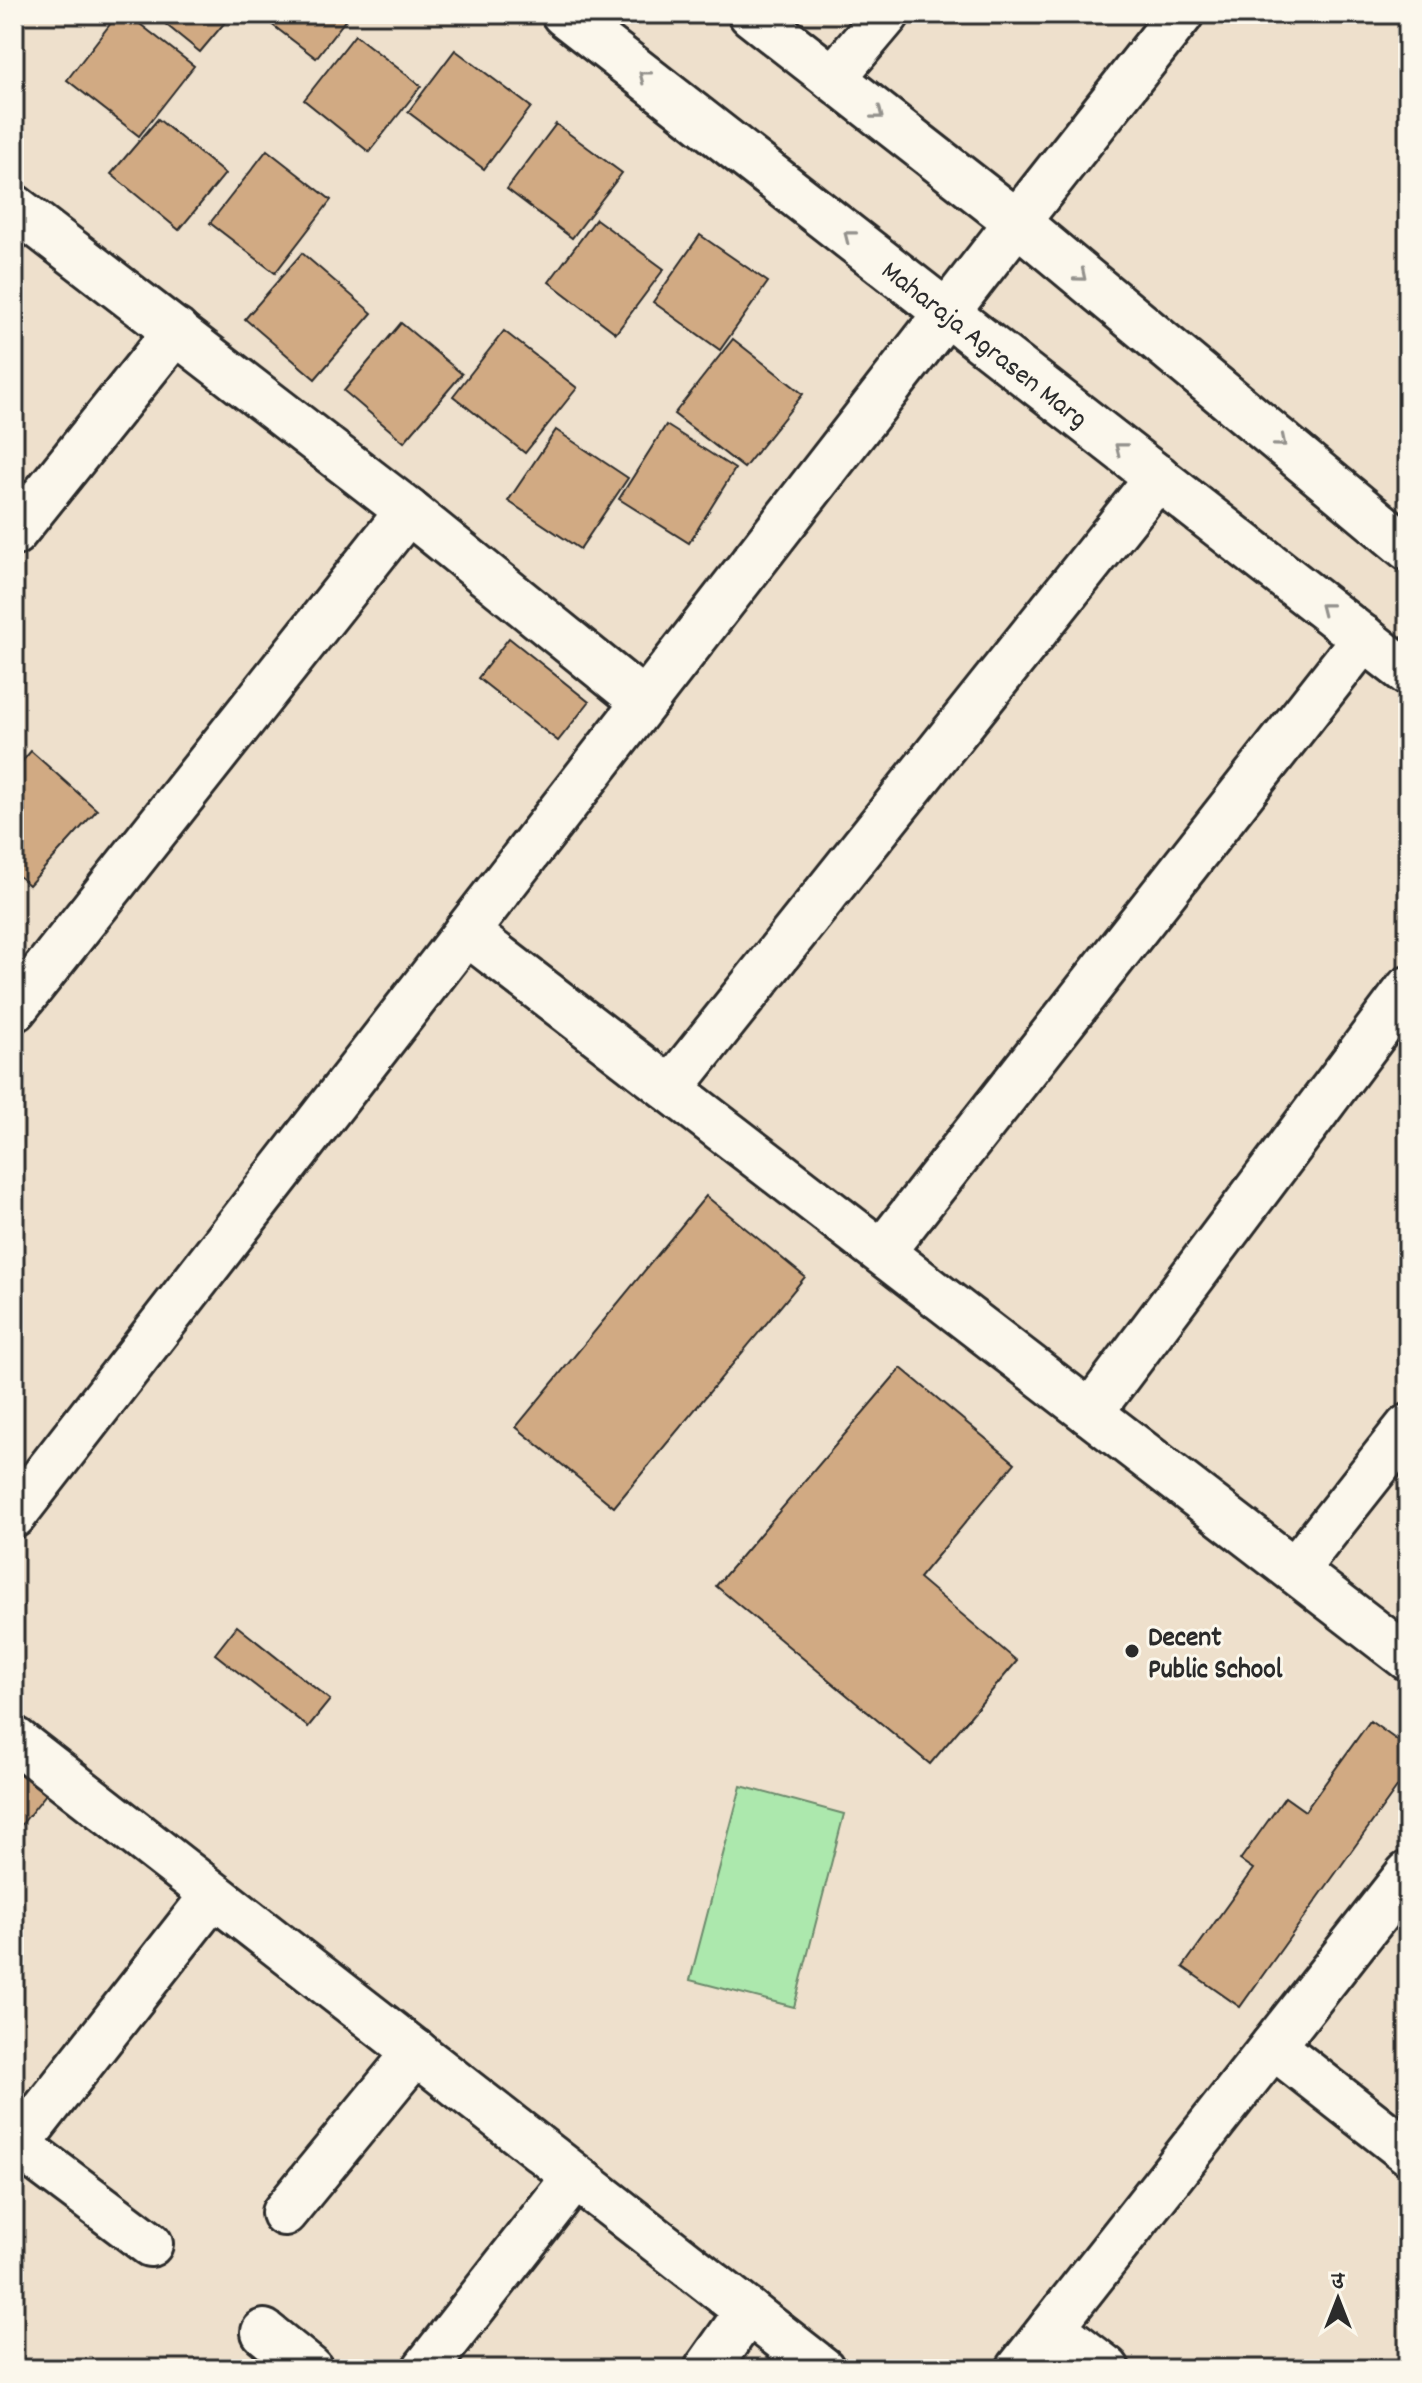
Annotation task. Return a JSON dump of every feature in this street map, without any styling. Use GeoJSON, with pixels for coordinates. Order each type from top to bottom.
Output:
{"type":"FeatureCollection","features":[{"type":"Feature","properties":{"kind":"street","name":"Maharaja Agrasen Marg"},"geometry":{"type":"LineString","coordinates":[[564,14],[1408,673]]}},
{"type":"Feature","properties":{"kind":"street"},"geometry":{"type":"LineString","coordinates":[[751,14],[1017,222],[1408,548]]}},
{"type":"Feature","properties":{"kind":"street"},"geometry":{"type":"LineString","coordinates":[[833,78],[887,14]]}},
{"type":"Feature","properties":{"kind":"street"},"geometry":{"type":"LineString","coordinates":[[14,1515],[1181,14]]}},
{"type":"Feature","properties":{"kind":"street"},"geometry":{"type":"LineString","coordinates":[[14,207],[408,511],[644,702],[649,697]]}},
{"type":"Feature","properties":{"kind":"street"},"geometry":{"type":"LineString","coordinates":[[14,533],[176,331]]}},
{"type":"Feature","properties":{"kind":"street"},"geometry":{"type":"LineString","coordinates":[[670,1089],[1158,477]]}},
{"type":"Feature","properties":{"kind":"street"},"geometry":{"type":"LineString","coordinates":[[14,1009],[408,511]]}},
{"type":"Feature","properties":{"kind":"street"},"geometry":{"type":"LineString","coordinates":[[882,1252],[1364,638]]}},
{"type":"Feature","properties":{"kind":"street"},"geometry":{"type":"LineString","coordinates":[[466,932],[1408,1658]]}},
{"type":"Feature","properties":{"kind":"street"},"geometry":{"type":"LineString","coordinates":[[1090,1413],[1408,989]]}},
{"type":"Feature","properties":{"kind":"street"},"geometry":{"type":"LineString","coordinates":[[1295,1570],[1408,1427]]}},
{"type":"Feature","properties":{"kind":"street"},"geometry":{"type":"LineString","coordinates":[[14,1739],[822,2369]]}},
{"type":"Feature","properties":{"kind":"street"},"geometry":{"type":"LineString","coordinates":[[1019,2369],[1408,1874]]}},
{"type":"Feature","properties":{"kind":"street"},"geometry":{"type":"LineString","coordinates":[[150,2244],[16,2146],[213,1895]]}},
{"type":"Feature","properties":{"kind":"street"},"geometry":{"type":"LineString","coordinates":[[1273,2046],[1408,2152]]}},
{"type":"Feature","properties":{"kind":"street"},"geometry":{"type":"LineString","coordinates":[[284,2213],[416,2052]]}},
{"type":"Feature","properties":{"kind":"street"},"geometry":{"type":"LineString","coordinates":[[425,2369],[575,2177]]}},
{"type":"Feature","properties":{"kind":"street"},"geometry":{"type":"LineString","coordinates":[[707,2369],[748,2311]]}},
{"type":"Feature","properties":{"kind":"street"},"geometry":{"type":"LineString","coordinates":[[1052,2327],[1107,2369]]}},
{"type":"Feature","properties":{"kind":"street"},"geometry":{"type":"LineString","coordinates":[[264,2332],[310,2369]]}},
{"type":"Feature","properties":{"kind":"green space"},"geometry":{"type":"Polygon","coordinates":[[[741,1786],[844,1814],[794,2007],[690,1980],[741,1786]]]}},
{"type":"Feature","properties":{"kind":"building"},"geometry":{"type":"Polygon","coordinates":[[[118,14],[127,14],[194,66],[139,136],[67,80],[118,14]]]}},
{"type":"Feature","properties":{"kind":"building"},"geometry":{"type":"Polygon","coordinates":[[[153,14],[232,14],[200,52],[153,14]]]}},
{"type":"Feature","properties":{"kind":"building"},"geometry":{"type":"Polygon","coordinates":[[[258,14],[350,14],[316,58],[258,14]]]}},
{"type":"Feature","properties":{"kind":"building"},"geometry":{"type":"Polygon","coordinates":[[[355,35],[421,86],[369,152],[304,100],[355,35]]]}},
{"type":"Feature","properties":{"kind":"building"},"geometry":{"type":"Polygon","coordinates":[[[455,50],[531,107],[484,169],[408,112],[455,50]]]}},
{"type":"Feature","properties":{"kind":"building"},"geometry":{"type":"Polygon","coordinates":[[[158,119],[225,174],[179,230],[111,174],[158,119]]]}},
{"type":"Feature","properties":{"kind":"building"},"geometry":{"type":"Polygon","coordinates":[[[556,124],[622,173],[572,238],[507,189],[556,124]]]}},
{"type":"Feature","properties":{"kind":"building"},"geometry":{"type":"Polygon","coordinates":[[[267,150],[331,200],[275,273],[210,223],[267,150]]]}},
{"type":"Feature","properties":{"kind":"building"},"geometry":{"type":"Polygon","coordinates":[[[596,219],[664,269],[616,333],[549,282],[596,219]]]}},
{"type":"Feature","properties":{"kind":"building"},"geometry":{"type":"Polygon","coordinates":[[[700,235],[768,282],[720,350],[653,302],[700,235]]]}},
{"type":"Feature","properties":{"kind":"building"},"geometry":{"type":"Polygon","coordinates":[[[302,253],[372,313],[315,379],[245,319],[302,253]]]}},
{"type":"Feature","properties":{"kind":"building"},"geometry":{"type":"Polygon","coordinates":[[[401,323],[462,374],[404,442],[344,391],[401,323]]]}},
{"type":"Feature","properties":{"kind":"building"},"geometry":{"type":"Polygon","coordinates":[[[504,331],[577,388],[525,453],[453,396],[504,331]]]}},
{"type":"Feature","properties":{"kind":"building"},"geometry":{"type":"Polygon","coordinates":[[[733,339],[803,394],[744,468],[674,414],[733,339]]]}},
{"type":"Feature","properties":{"kind":"building"},"geometry":{"type":"Polygon","coordinates":[[[666,425],[735,469],[689,543],[619,499],[666,425]]]}},
{"type":"Feature","properties":{"kind":"building"},"geometry":{"type":"Polygon","coordinates":[[[556,430],[628,478],[580,549],[508,501],[556,430]]]}},
{"type":"Feature","properties":{"kind":"building"},"geometry":{"type":"Polygon","coordinates":[[[509,638],[589,702],[558,741],[478,678],[509,638]]]}},
{"type":"Feature","properties":{"kind":"building"},"geometry":{"type":"Polygon","coordinates":[[[31,751],[97,810],[29,885],[14,872],[14,771],[31,751]]]}},
{"type":"Feature","properties":{"kind":"building"},"geometry":{"type":"Polygon","coordinates":[[[706,1196],[805,1277],[614,1507],[516,1427],[706,1196]]]}},
{"type":"Feature","properties":{"kind":"building"},"geometry":{"type":"Polygon","coordinates":[[[901,1368],[1015,1463],[919,1578],[1017,1661],[930,1764],[716,1586],[901,1368]]]}},
{"type":"Feature","properties":{"kind":"building"},"geometry":{"type":"Polygon","coordinates":[[[237,1626],[330,1700],[308,1727],[215,1654],[237,1626]]]}},
{"type":"Feature","properties":{"kind":"building"},"geometry":{"type":"Polygon","coordinates":[[[1370,1721],[1408,1748],[1408,1772],[1240,2007],[1183,1967],[1253,1869],[1240,1860],[1285,1797],[1305,1811],[1370,1721]]]}},
{"type":"Feature","properties":{"kind":"building"},"geometry":{"type":"Polygon","coordinates":[[[14,1769],[46,1794],[14,1834],[14,1769]]]}},
{"type":"Feature","properties":{"kind":"place","name":"Decent Public School"},"geometry":{"type":"Point","coordinates":[1132,1651]}}]}
